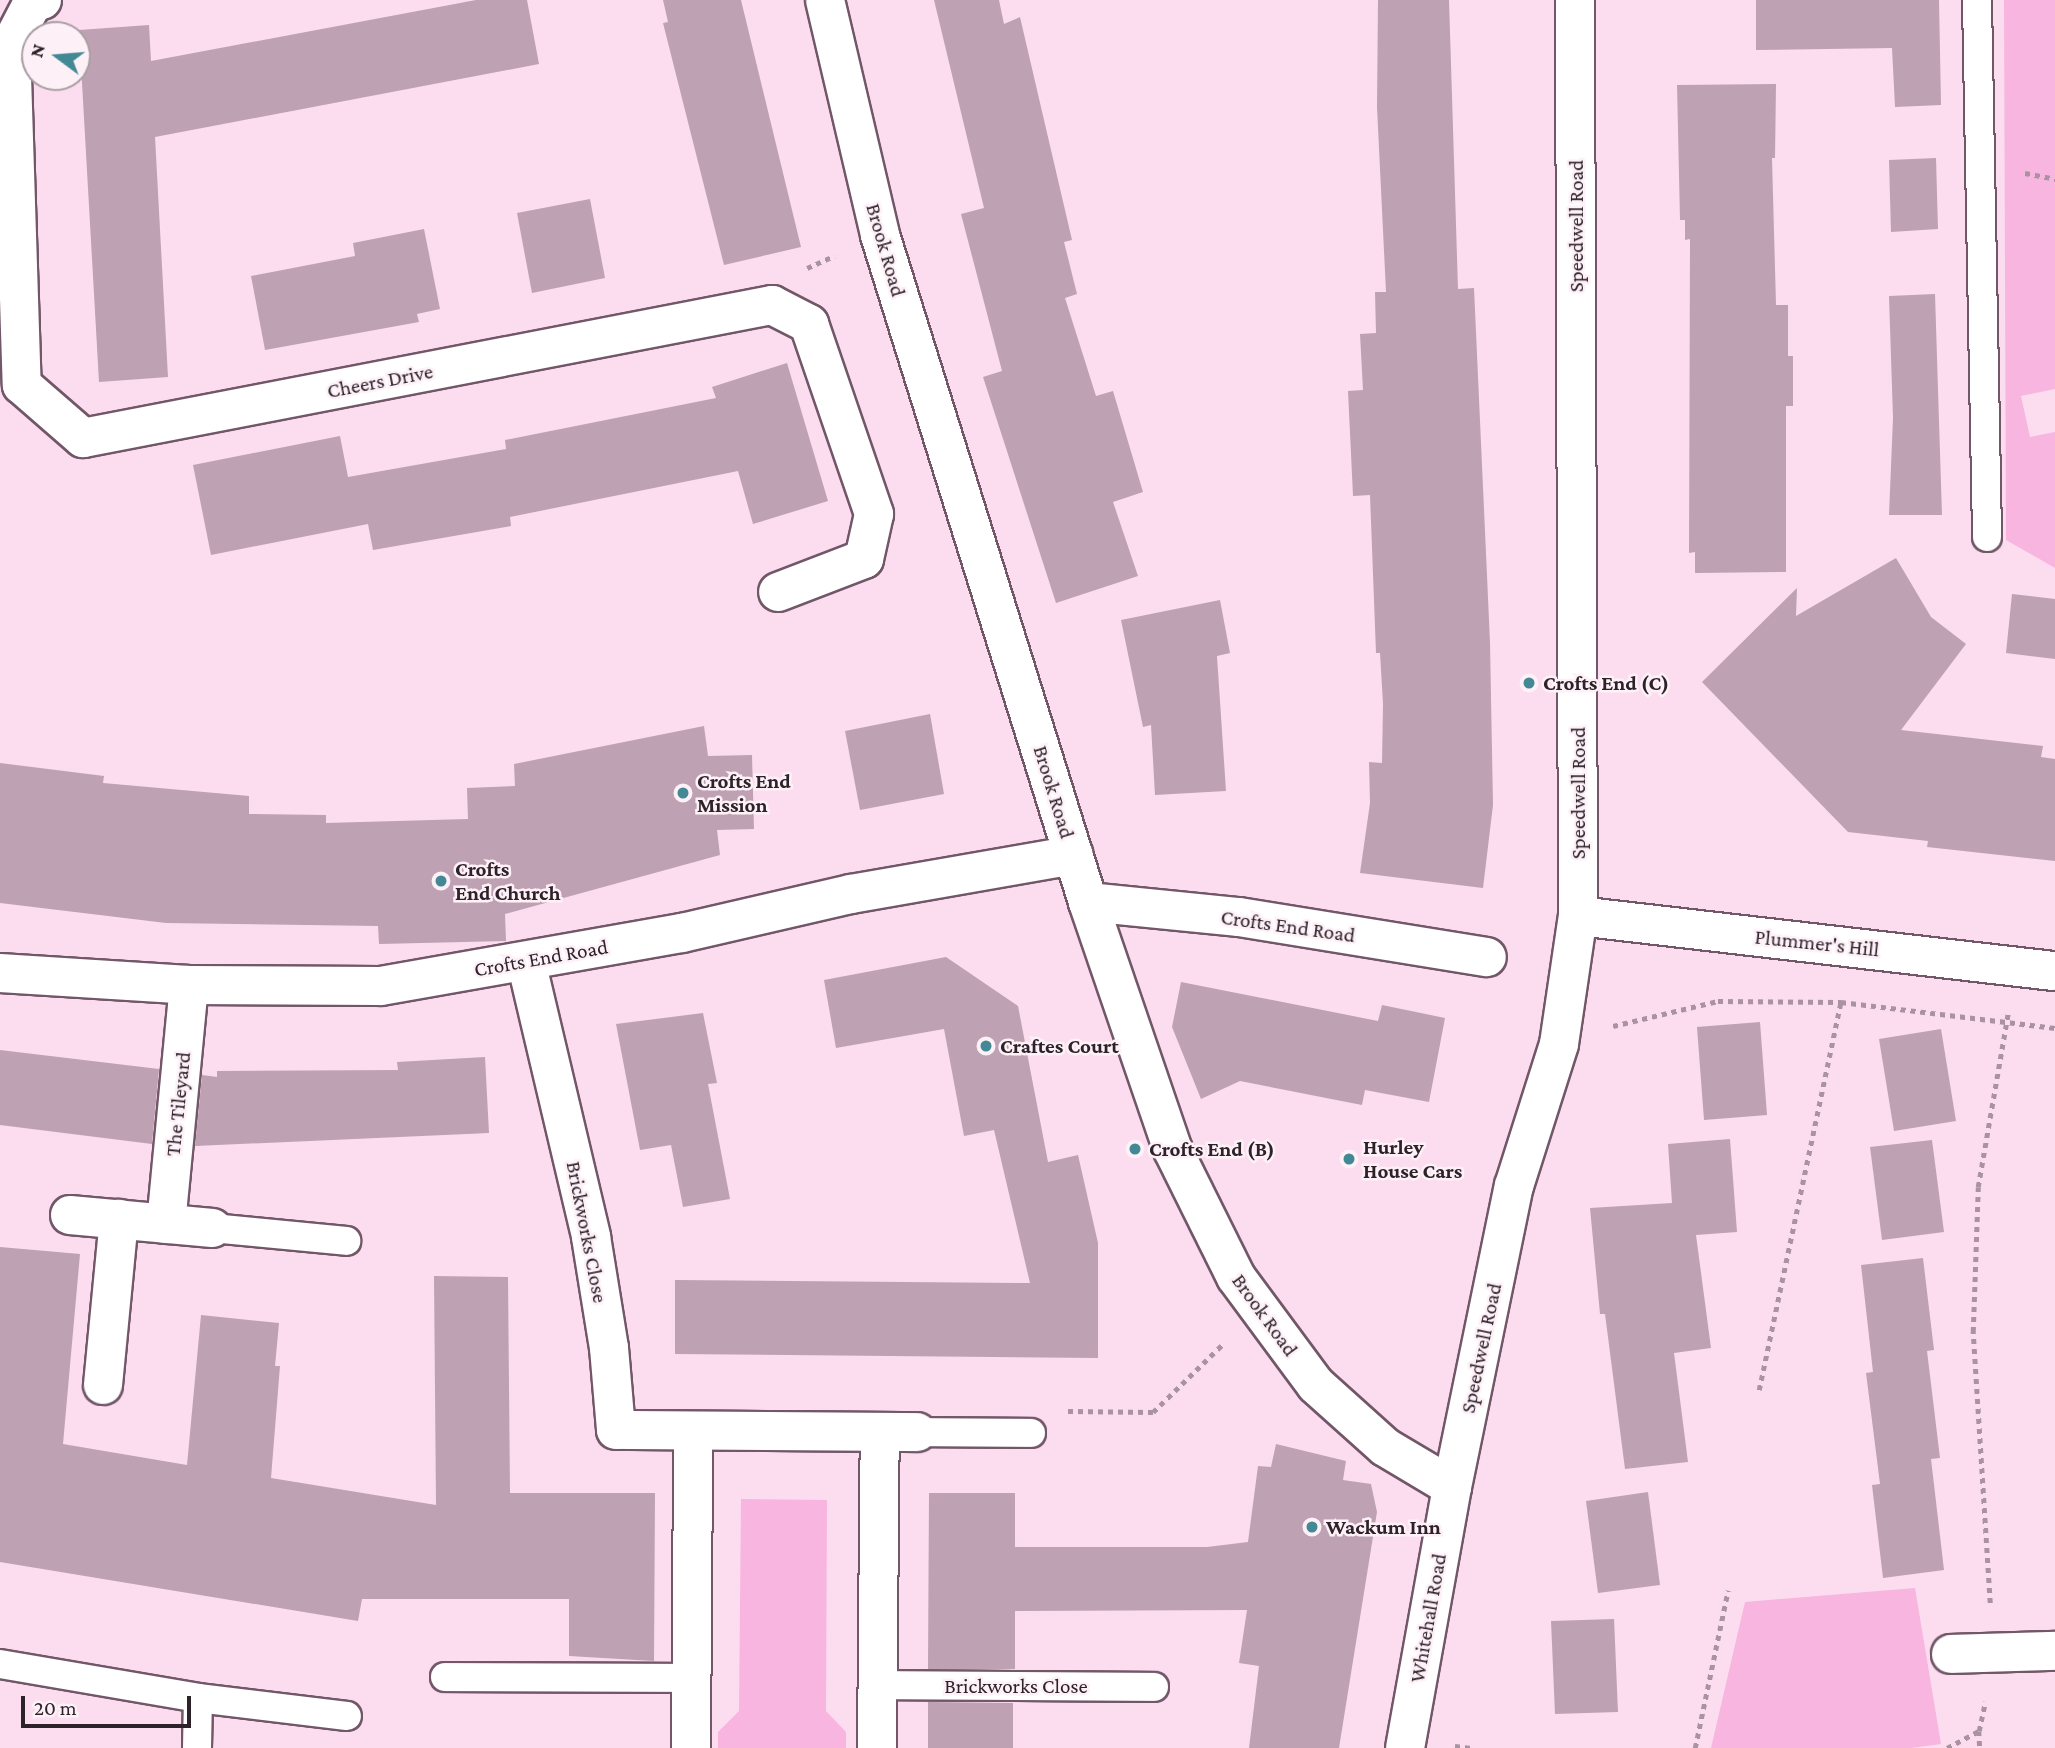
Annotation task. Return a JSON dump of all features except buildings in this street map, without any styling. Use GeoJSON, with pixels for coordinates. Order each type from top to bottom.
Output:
{"type":"FeatureCollection","features":[{"type":"Feature","properties":{"kind":"street","name":"Cheers Drive"},"geometry":{"type":"LineString","coordinates":[[42,0],[33,2],[11,44],[22,385],[83,438],[772,305],[781,309]]}},
{"type":"Feature","properties":{"kind":"street","name":"Brook Road"},"geometry":{"type":"LineString","coordinates":[[825,0],[880,235],[1088,902],[1173,1150],[1210,1230],[1258,1309],[1316,1385],[1385,1447],[1452,1488]]}},
{"type":"Feature","properties":{"kind":"street","name":"Speedwell Road"},"geometry":{"type":"LineString","coordinates":[[1452,1488],[1514,1185],[1559,1044],[1578,916],[1575,0]]}},
{"type":"Feature","properties":{"kind":"street"},"geometry":{"type":"LineString","coordinates":[[778,592],[864,559],[874,514],[809,324],[781,309]]}},
{"type":"Feature","properties":{"kind":"street","name":"Crofts End Road"},"geometry":{"type":"LineString","coordinates":[[0,973],[189,985],[381,986],[682,933],[851,894],[1074,855]]}},
{"type":"Feature","properties":{"kind":"street","name":"Crofts End Road"},"geometry":{"type":"LineString","coordinates":[[1088,902],[1239,917],[1487,957]]}},
{"type":"Feature","properties":{"kind":"street","name":"Plummer's Hill"},"geometry":{"type":"LineString","coordinates":[[1578,916],[2055,971]]}},
{"type":"Feature","properties":{"kind":"street","name":"Brickworks Close"},"geometry":{"type":"LineString","coordinates":[[526,961],[591,1237],[609,1348],[616,1430],[899,1432]]}},
{"type":"Feature","properties":{"kind":"street","name":"The Tileyard"},"geometry":{"type":"LineString","coordinates":[[166,1224],[189,985]]}},
{"type":"Feature","properties":{"kind":"street"},"geometry":{"type":"LineString","coordinates":[[70,1215],[212,1228]]}},
{"type":"Feature","properties":{"kind":"street"},"geometry":{"type":"LineString","coordinates":[[103,1385],[119,1219]]}},
{"type":"Feature","properties":{"kind":"street"},"geometry":{"type":"LineString","coordinates":[[691,1748],[693,1431]]}},
{"type":"Feature","properties":{"kind":"street"},"geometry":{"type":"LineString","coordinates":[[877,1748],[878,1685],[899,1432]]}},
{"type":"Feature","properties":{"kind":"street","name":"Whitehall Road"},"geometry":{"type":"LineString","coordinates":[[1405,1748],[1452,1488]]}},
{"type":"Feature","properties":{"kind":"street"},"geometry":{"type":"LineString","coordinates":[[1951,1654],[2055,1651]]}},
{"type":"Feature","properties":{"kind":"lane"},"geometry":{"type":"LineString","coordinates":[[1977,0],[1987,537]]}},
{"type":"Feature","properties":{"kind":"lane"},"geometry":{"type":"LineString","coordinates":[[212,1228],[346,1241]]}},
{"type":"Feature","properties":{"kind":"lane","name":"Brickworks Close"},"geometry":{"type":"LineString","coordinates":[[899,1432],[1031,1433]]}},
{"type":"Feature","properties":{"kind":"lane"},"geometry":{"type":"LineString","coordinates":[[0,1664],[198,1698],[347,1716]]}},
{"type":"Feature","properties":{"kind":"lane"},"geometry":{"type":"LineString","coordinates":[[445,1677],[691,1678]]}},
{"type":"Feature","properties":{"kind":"lane","name":"Brickworks Close"},"geometry":{"type":"LineString","coordinates":[[878,1685],[1154,1687]]}},
{"type":"Feature","properties":{"kind":"lane"},"geometry":{"type":"LineString","coordinates":[[197,1748],[198,1698]]}},
{"type":"Feature","properties":{"kind":"path"},"geometry":{"type":"LineString","coordinates":[[781,309],[802,271],[880,235]]}},
{"type":"Feature","properties":{"kind":"path"},"geometry":{"type":"LineString","coordinates":[[1980,1748],[1979,1731],[1994,1653],[1973,1332],[1978,1187],[2016,965]]}},
{"type":"Feature","properties":{"kind":"path"},"geometry":{"type":"LineString","coordinates":[[1559,1044],[1648,1014],[1718,1001],[1842,1002],[2007,1020],[2055,1028]]}},
{"type":"Feature","properties":{"kind":"path"},"geometry":{"type":"LineString","coordinates":[[1759,1390],[1842,1002]]}},
{"type":"Feature","properties":{"kind":"path"},"geometry":{"type":"LineString","coordinates":[[1031,1433],[1030,1411],[1153,1412],[1258,1309]]}},
{"type":"Feature","properties":{"kind":"path"},"geometry":{"type":"LineString","coordinates":[[1695,1748],[1728,1590]]}},
{"type":"Feature","properties":{"kind":"path"},"geometry":{"type":"LineString","coordinates":[[1947,1748],[1979,1731]]}},
{"type":"Feature","properties":{"kind":"shaded area"},"geometry":{"type":"Polygon","coordinates":[[[2004,0],[2055,0],[2055,389],[2021,396],[2030,437],[2055,432],[2055,568],[2006,540],[2004,0]]]}},
{"type":"Feature","properties":{"kind":"shaded area"},"geometry":{"type":"Polygon","coordinates":[[[741,1499],[827,1500],[826,1711],[846,1732],[846,1748],[718,1748],[718,1732],[739,1711],[741,1499]]]}},
{"type":"Feature","properties":{"kind":"shaded area"},"geometry":{"type":"Polygon","coordinates":[[[1915,1588],[1941,1744],[1911,1748],[1711,1748],[1745,1602],[1915,1588]]]}},
{"type":"Feature","properties":{"kind":"place","name":"Crofts End (C)"},"geometry":{"type":"Point","coordinates":[1529,683]}},
{"type":"Feature","properties":{"kind":"place","name":"Crofts End Mission"},"geometry":{"type":"Point","coordinates":[683,793]}},
{"type":"Feature","properties":{"kind":"place","name":"Crofts End Church"},"geometry":{"type":"Point","coordinates":[441,881]}},
{"type":"Feature","properties":{"kind":"place","name":"Craftes Court"},"geometry":{"type":"Point","coordinates":[986,1046]}},
{"type":"Feature","properties":{"kind":"place","name":"Crofts End (B)"},"geometry":{"type":"Point","coordinates":[1135,1149]}},
{"type":"Feature","properties":{"kind":"place","name":"Hurley House Cars"},"geometry":{"type":"Point","coordinates":[1349,1159]}},
{"type":"Feature","properties":{"kind":"place","name":"Wackum Inn"},"geometry":{"type":"Point","coordinates":[1312,1527]}}]}
